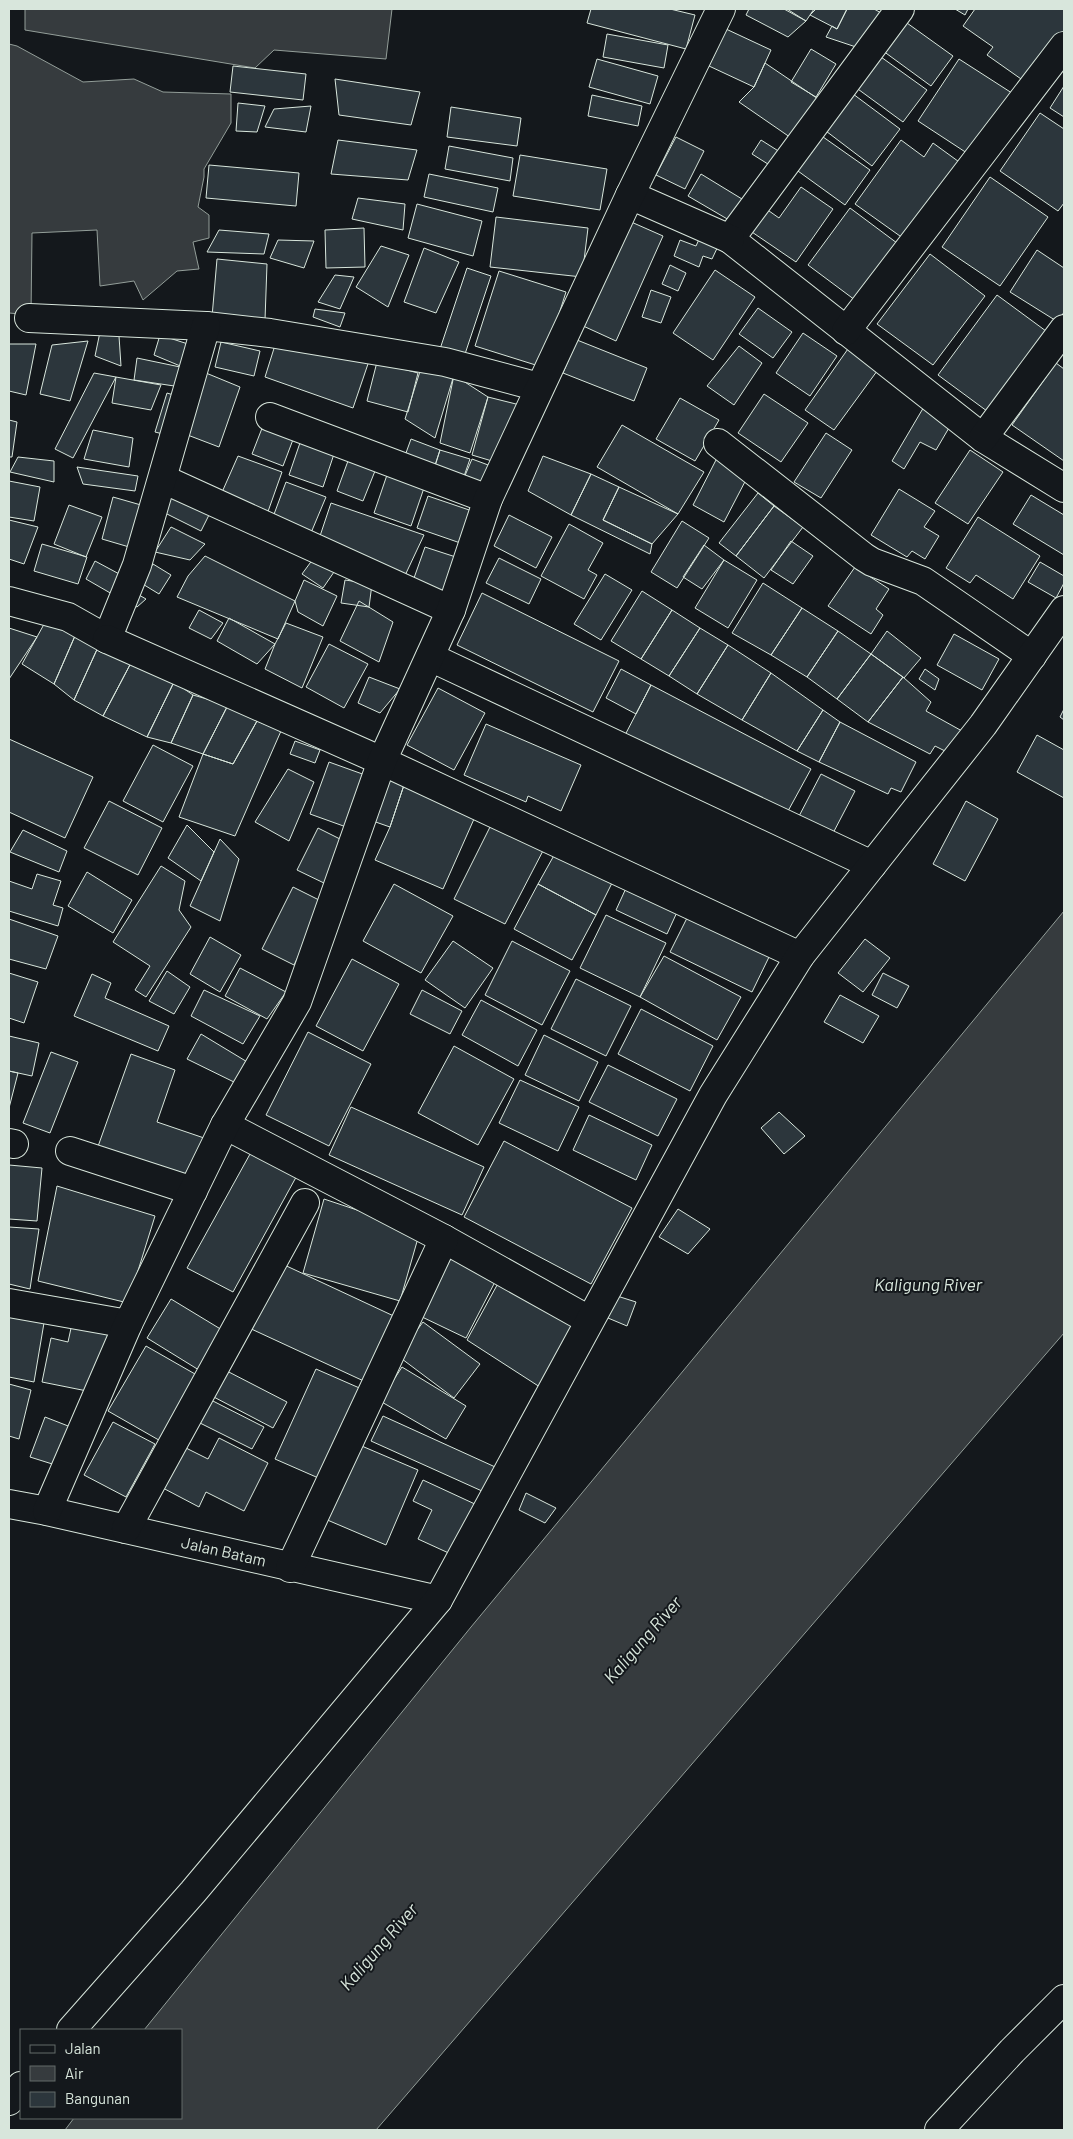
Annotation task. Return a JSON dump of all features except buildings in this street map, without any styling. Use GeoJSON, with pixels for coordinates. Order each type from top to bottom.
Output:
{"type":"FeatureCollection","features":[{"type":"Feature","properties":{"kind":"street"},"geometry":{"type":"LineString","coordinates":[[47,1511],[128,1324],[225,1125],[297,1002],[382,761],[451,610],[488,500],[630,194],[721,9]]}},
{"type":"Feature","properties":{"kind":"street"},"geometry":{"type":"LineString","coordinates":[[730,239],[900,9]]}},
{"type":"Feature","properties":{"kind":"street"},"geometry":{"type":"LineString","coordinates":[[846,331],[1064,46]]}},
{"type":"Feature","properties":{"kind":"street"},"geometry":{"type":"LineString","coordinates":[[630,194],[730,239],[983,438],[1064,488]]}},
{"type":"Feature","properties":{"kind":"street"},"geometry":{"type":"LineString","coordinates":[[29,318],[206,326],[270,332],[444,362],[539,387]]}},
{"type":"Feature","properties":{"kind":"street"},"geometry":{"type":"LineString","coordinates":[[107,639],[137,565],[206,326]]}},
{"type":"Feature","properties":{"kind":"street"},"geometry":{"type":"LineString","coordinates":[[983,438],[1064,329]]}},
{"type":"Feature","properties":{"kind":"street"},"geometry":{"type":"LineString","coordinates":[[270,417],[488,500]]}},
{"type":"Feature","properties":{"kind":"street"},"geometry":{"type":"LineString","coordinates":[[718,443],[864,557],[872,562],[924,581],[1032,656]]}},
{"type":"Feature","properties":{"kind":"street"},"geometry":{"type":"LineString","coordinates":[[163,478],[451,610]]}},
{"type":"Feature","properties":{"kind":"street"},"geometry":{"type":"LineString","coordinates":[[9,601],[68,617],[107,639],[382,761],[800,956]]}},
{"type":"Feature","properties":{"kind":"street"},"geometry":{"type":"LineString","coordinates":[[72,2029],[193,1892],[438,1600],[514,1464],[589,1320],[713,1094],[800,956],[983,725],[1064,610]]}},
{"type":"Feature","properties":{"kind":"street"},"geometry":{"type":"LineString","coordinates":[[430,657],[872,865]]}},
{"type":"Feature","properties":{"kind":"street"},"geometry":{"type":"LineString","coordinates":[[225,1125],[444,1239],[589,1320]]}},
{"type":"Feature","properties":{"kind":"street"},"geometry":{"type":"LineString","coordinates":[[70,1150],[193,1191]]}},
{"type":"Feature","properties":{"kind":"street"},"geometry":{"type":"LineString","coordinates":[[126,1529],[305,1203]]}},
{"type":"Feature","properties":{"kind":"street"},"geometry":{"type":"LineString","coordinates":[[290,1568],[444,1239]]}},
{"type":"Feature","properties":{"kind":"street"},"geometry":{"type":"LineString","coordinates":[[9,1302],[128,1324]]}},
{"type":"Feature","properties":{"kind":"street","name":"Jalan Batam"},"geometry":{"type":"LineString","coordinates":[[9,1504],[438,1600]]}},
{"type":"Feature","properties":{"kind":"street"},"geometry":{"type":"LineString","coordinates":[[939,2130],[1012,2051],[1064,1999]]}},
{"type":"Feature","properties":{"kind":"street"},"geometry":{"type":"LineString","coordinates":[[9,2101],[20,2087]]}},
{"type":"Feature","properties":{"kind":"water"},"geometry":{"type":"Polygon","coordinates":[[[25,9],[392,9],[386,59],[274,50],[255,68],[25,30],[25,9]]]}},
{"type":"Feature","properties":{"kind":"water"},"geometry":{"type":"Polygon","coordinates":[[[9,44],[17,46],[83,82],[134,79],[163,92],[231,94],[231,123],[204,169],[198,207],[209,215],[209,238],[193,242],[199,269],[177,271],[143,300],[134,281],[100,286],[97,230],[32,233],[31,315],[9,313],[9,44]]]}},
{"type":"Feature","properties":{"kind":"water","name":"Kaligung River"},"geometry":{"type":"Polygon","coordinates":[[[1064,911],[1064,1333],[376,2130],[65,2130],[73,2119],[182,2119],[182,2029],[145,2029],[471,1627],[1064,911]]]}}]}
